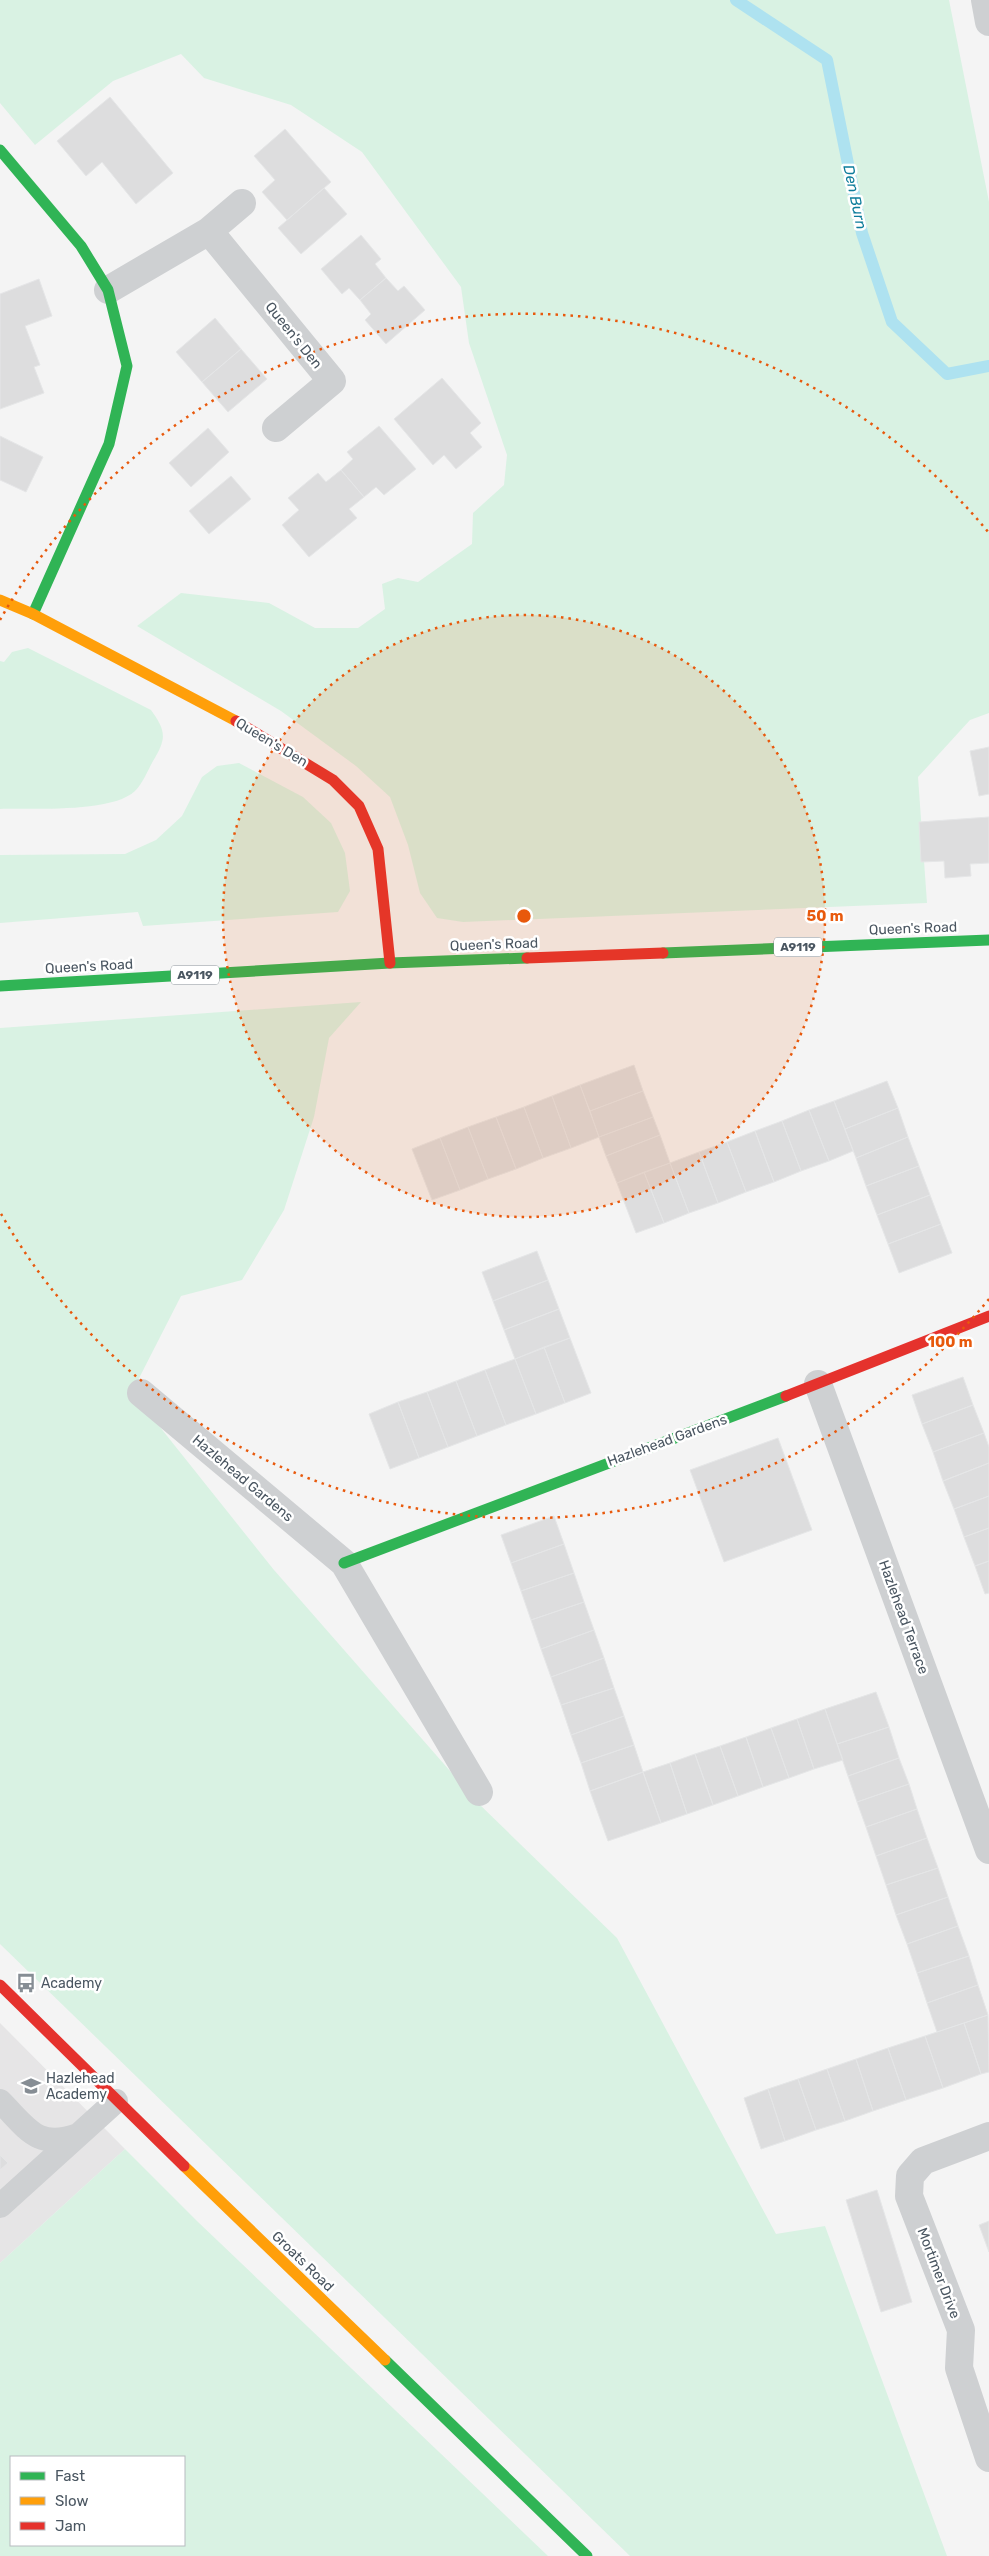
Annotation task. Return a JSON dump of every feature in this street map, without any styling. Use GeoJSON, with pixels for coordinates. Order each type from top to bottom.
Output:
{"type":"FeatureCollection","features":[{"type":"Feature","properties":{"kind":"street"},"geometry":{"type":"LineString","coordinates":[[985,0],[989,22]]}},
{"type":"Feature","properties":{"kind":"street"},"geometry":{"type":"LineString","coordinates":[[0,150],[81,246],[108,290],[127,366],[109,444],[33,614]]}},
{"type":"Feature","properties":{"kind":"street"},"geometry":{"type":"LineString","coordinates":[[108,290],[209,231],[242,203]]}},
{"type":"Feature","properties":{"kind":"street","name":"Queen's Den"},"geometry":{"type":"LineString","coordinates":[[209,231],[332,382],[276,428]]}},
{"type":"Feature","properties":{"kind":"street","name":"Queen's Den"},"geometry":{"type":"LineString","coordinates":[[0,600],[33,614],[228,716],[333,780],[359,806],[378,849],[390,964]]}},
{"type":"Feature","properties":{"kind":"street","name":"Queen's Road"},"geometry":{"type":"LineString","coordinates":[[0,986],[390,964],[989,940]]}},
{"type":"Feature","properties":{"kind":"street","name":"Hazlehead Gardens"},"geometry":{"type":"LineString","coordinates":[[344,1563],[818,1384],[989,1316]]}},
{"type":"Feature","properties":{"kind":"street","name":"Hazlehead Terrace"},"geometry":{"type":"LineString","coordinates":[[818,1384],[989,1850]]}},
{"type":"Feature","properties":{"kind":"street","name":"Hazlehead Gardens"},"geometry":{"type":"LineString","coordinates":[[141,1393],[344,1563],[479,1792]]}},
{"type":"Feature","properties":{"kind":"street","name":"Groats Road"},"geometry":{"type":"LineString","coordinates":[[0,1985],[116,2101],[587,2556]]}},
{"type":"Feature","properties":{"kind":"street","name":"Mortimer Drive"},"geometry":{"type":"LineString","coordinates":[[989,2136],[923,2161],[910,2176],[909,2196],[961,2330],[959,2368],[989,2458]]}},
{"type":"Feature","properties":{"kind":"lane"},"geometry":{"type":"LineString","coordinates":[[0,2206],[116,2101]]}},
{"type":"Feature","properties":{"kind":"lane"},"geometry":{"type":"LineString","coordinates":[[0,2102],[30,2132],[40,2138],[52,2142],[79,2134]]}},
{"type":"Feature","properties":{"kind":"shaded area","name":"Hazlehead Academy"},"geometry":{"type":"Polygon","coordinates":[[[0,2023],[125,2149],[0,2263],[0,2023]]]}},
{"type":"Feature","properties":{"kind":"green space"},"geometry":{"type":"Polygon","coordinates":[[[0,0],[949,0],[989,202],[989,713],[970,720],[918,777],[927,903],[463,922],[437,918],[420,893],[408,845],[390,797],[356,766],[281,711],[137,626],[181,593],[269,603],[315,628],[358,628],[385,609],[382,584],[398,578],[418,582],[472,544],[473,513],[504,485],[507,455],[469,343],[461,287],[362,152],[291,105],[204,78],[181,54],[113,81],[35,145],[0,103],[0,0]]]}},
{"type":"Feature","properties":{"kind":"green space"},"geometry":{"type":"Polygon","coordinates":[[[28,648],[151,710],[162,729],[161,746],[135,791],[124,798],[91,806],[51,809],[0,809],[0,661],[4,662],[12,652],[28,648]]]}},
{"type":"Feature","properties":{"kind":"green space"},"geometry":{"type":"Polygon","coordinates":[[[239,763],[303,797],[331,823],[345,853],[350,891],[338,912],[143,926],[138,912],[0,923],[0,855],[125,854],[156,840],[182,816],[202,777],[217,766],[239,763]]]}},
{"type":"Feature","properties":{"kind":"green space"},"geometry":{"type":"Polygon","coordinates":[[[361,1002],[329,1038],[314,1117],[284,1210],[242,1280],[181,1296],[132,1392],[274,1570],[479,1804],[617,1938],[776,2234],[825,2226],[947,2556],[630,2556],[0,1944],[0,1028],[361,1002]]]}},
{"type":"Feature","properties":{"kind":"green space"},"geometry":{"type":"Polygon","coordinates":[[[125,2149],[198,2222],[548,2556],[0,2556],[0,2263],[125,2149]]]}},
{"type":"Feature","properties":{"kind":"building"},"geometry":{"type":"Polygon","coordinates":[[[110,97],[173,173],[136,204],[102,162],[86,176],[57,141],[110,97]]]}},
{"type":"Feature","properties":{"kind":"building"},"geometry":{"type":"Polygon","coordinates":[[[285,129],[331,182],[287,220],[262,192],[275,180],[254,156],[285,129]]]}},
{"type":"Feature","properties":{"kind":"building"},"geometry":{"type":"Polygon","coordinates":[[[324,188],[347,214],[301,254],[278,228],[324,188]]]}},
{"type":"Feature","properties":{"kind":"building"},"geometry":{"type":"Polygon","coordinates":[[[361,235],[381,259],[375,264],[386,278],[360,300],[349,288],[342,294],[321,269],[361,235]]]}},
{"type":"Feature","properties":{"kind":"building"},"geometry":{"type":"Polygon","coordinates":[[[386,278],[398,291],[404,286],[425,310],[386,344],[365,320],[371,314],[360,300],[386,278]]]}},
{"type":"Feature","properties":{"kind":"building"},"geometry":{"type":"Polygon","coordinates":[[[39,279],[52,316],[25,326],[40,365],[34,367],[44,393],[0,409],[0,294],[39,279]]]}},
{"type":"Feature","properties":{"kind":"building"},"geometry":{"type":"Polygon","coordinates":[[[215,318],[241,349],[202,382],[176,352],[215,318]]]}},
{"type":"Feature","properties":{"kind":"building"},"geometry":{"type":"Polygon","coordinates":[[[241,349],[267,379],[228,412],[202,382],[241,349]]]}},
{"type":"Feature","properties":{"kind":"building"},"geometry":{"type":"Polygon","coordinates":[[[442,378],[481,423],[470,433],[482,447],[456,469],[444,455],[433,465],[394,419],[442,378]]]}},
{"type":"Feature","properties":{"kind":"building"},"geometry":{"type":"Polygon","coordinates":[[[379,426],[416,469],[384,495],[376,487],[364,497],[341,470],[353,459],[347,452],[379,426]]]}},
{"type":"Feature","properties":{"kind":"building"},"geometry":{"type":"Polygon","coordinates":[[[208,428],[229,452],[191,487],[169,463],[208,428]]]}},
{"type":"Feature","properties":{"kind":"building"},"geometry":{"type":"Polygon","coordinates":[[[0,436],[43,457],[26,492],[0,480],[0,436]]]}},
{"type":"Feature","properties":{"kind":"building"},"geometry":{"type":"Polygon","coordinates":[[[341,470],[364,497],[349,509],[357,518],[309,557],[282,525],[299,510],[288,498],[318,473],[326,482],[341,470]]]}},
{"type":"Feature","properties":{"kind":"building"},"geometry":{"type":"Polygon","coordinates":[[[231,476],[251,499],[209,534],[189,511],[231,476]]]}},
{"type":"Feature","properties":{"kind":"building"},"geometry":{"type":"Polygon","coordinates":[[[989,747],[989,794],[979,796],[970,751],[989,747]]]}},
{"type":"Feature","properties":{"kind":"building"},"geometry":{"type":"Polygon","coordinates":[[[989,817],[989,863],[970,864],[971,876],[945,878],[944,861],[921,862],[919,822],[989,817]]]}},
{"type":"Feature","properties":{"kind":"building"},"geometry":{"type":"Polygon","coordinates":[[[634,1065],[643,1091],[590,1111],[580,1085],[634,1065]]]}},
{"type":"Feature","properties":{"kind":"building"},"geometry":{"type":"Polygon","coordinates":[[[887,1081],[898,1108],[845,1129],[834,1101],[887,1081]]]}},
{"type":"Feature","properties":{"kind":"building"},"geometry":{"type":"Polygon","coordinates":[[[580,1085],[599,1137],[571,1148],[552,1096],[580,1085]]]}},
{"type":"Feature","properties":{"kind":"building"},"geometry":{"type":"Polygon","coordinates":[[[643,1091],[653,1117],[599,1137],[590,1111],[643,1091]]]}},
{"type":"Feature","properties":{"kind":"building"},"geometry":{"type":"Polygon","coordinates":[[[552,1096],[571,1148],[543,1158],[524,1107],[552,1096]]]}},
{"type":"Feature","properties":{"kind":"building"},"geometry":{"type":"Polygon","coordinates":[[[834,1101],[853,1151],[829,1161],[809,1110],[834,1101]]]}},
{"type":"Feature","properties":{"kind":"building"},"geometry":{"type":"Polygon","coordinates":[[[524,1107],[543,1158],[516,1169],[496,1117],[524,1107]]]}},
{"type":"Feature","properties":{"kind":"building"},"geometry":{"type":"Polygon","coordinates":[[[898,1108],[908,1137],[856,1158],[845,1129],[898,1108]]]}},
{"type":"Feature","properties":{"kind":"building"},"geometry":{"type":"Polygon","coordinates":[[[809,1110],[829,1161],[801,1171],[782,1121],[809,1110]]]}},
{"type":"Feature","properties":{"kind":"building"},"geometry":{"type":"Polygon","coordinates":[[[496,1117],[516,1169],[488,1179],[468,1127],[496,1117]]]}},
{"type":"Feature","properties":{"kind":"building"},"geometry":{"type":"Polygon","coordinates":[[[653,1117],[660,1135],[606,1156],[599,1137],[653,1117]]]}},
{"type":"Feature","properties":{"kind":"building"},"geometry":{"type":"Polygon","coordinates":[[[782,1121],[801,1171],[774,1182],[755,1131],[782,1121]]]}},
{"type":"Feature","properties":{"kind":"building"},"geometry":{"type":"Polygon","coordinates":[[[468,1127],[488,1179],[460,1190],[440,1138],[468,1127]]]}},
{"type":"Feature","properties":{"kind":"building"},"geometry":{"type":"Polygon","coordinates":[[[755,1131],[774,1182],[746,1192],[727,1142],[755,1131]]]}},
{"type":"Feature","properties":{"kind":"building"},"geometry":{"type":"Polygon","coordinates":[[[660,1135],[670,1163],[617,1183],[606,1156],[660,1135]]]}},
{"type":"Feature","properties":{"kind":"building"},"geometry":{"type":"Polygon","coordinates":[[[908,1137],[919,1166],[866,1186],[856,1158],[908,1137]]]}},
{"type":"Feature","properties":{"kind":"building"},"geometry":{"type":"Polygon","coordinates":[[[440,1138],[460,1190],[432,1200],[412,1149],[440,1138]]]}},
{"type":"Feature","properties":{"kind":"building"},"geometry":{"type":"Polygon","coordinates":[[[727,1142],[746,1192],[718,1203],[699,1152],[727,1142]]]}},
{"type":"Feature","properties":{"kind":"building"},"geometry":{"type":"Polygon","coordinates":[[[699,1152],[718,1203],[689,1213],[670,1163],[699,1152]]]}},
{"type":"Feature","properties":{"kind":"building"},"geometry":{"type":"Polygon","coordinates":[[[670,1163],[689,1213],[664,1223],[644,1172],[670,1163]]]}},
{"type":"Feature","properties":{"kind":"building"},"geometry":{"type":"Polygon","coordinates":[[[919,1166],[930,1195],[877,1215],[866,1186],[919,1166]]]}},
{"type":"Feature","properties":{"kind":"building"},"geometry":{"type":"Polygon","coordinates":[[[644,1172],[664,1223],[636,1233],[617,1183],[644,1172]]]}},
{"type":"Feature","properties":{"kind":"building"},"geometry":{"type":"Polygon","coordinates":[[[930,1195],[941,1224],[888,1244],[877,1215],[930,1195]]]}},
{"type":"Feature","properties":{"kind":"building"},"geometry":{"type":"Polygon","coordinates":[[[941,1224],[952,1253],[899,1273],[888,1244],[941,1224]]]}},
{"type":"Feature","properties":{"kind":"building"},"geometry":{"type":"Polygon","coordinates":[[[537,1251],[548,1280],[493,1301],[482,1272],[537,1251]]]}},
{"type":"Feature","properties":{"kind":"building"},"geometry":{"type":"Polygon","coordinates":[[[548,1280],[559,1309],[504,1330],[493,1301],[548,1280]]]}},
{"type":"Feature","properties":{"kind":"building"},"geometry":{"type":"Polygon","coordinates":[[[559,1309],[570,1338],[515,1359],[504,1330],[559,1309]]]}},
{"type":"Feature","properties":{"kind":"building"},"geometry":{"type":"Polygon","coordinates":[[[570,1338],[591,1393],[565,1403],[544,1347],[570,1338]]]}},
{"type":"Feature","properties":{"kind":"building"},"geometry":{"type":"Polygon","coordinates":[[[544,1347],[565,1403],[536,1414],[515,1359],[544,1347]]]}},
{"type":"Feature","properties":{"kind":"building"},"geometry":{"type":"Polygon","coordinates":[[[515,1359],[536,1414],[506,1425],[485,1370],[515,1359]]]}},
{"type":"Feature","properties":{"kind":"building"},"geometry":{"type":"Polygon","coordinates":[[[485,1370],[506,1425],[477,1436],[456,1381],[485,1370]]]}},
{"type":"Feature","properties":{"kind":"building"},"geometry":{"type":"Polygon","coordinates":[[[963,1377],[973,1405],[922,1424],[912,1395],[963,1377]]]}},
{"type":"Feature","properties":{"kind":"building"},"geometry":{"type":"Polygon","coordinates":[[[456,1381],[477,1436],[448,1447],[427,1392],[456,1381]]]}},
{"type":"Feature","properties":{"kind":"building"},"geometry":{"type":"Polygon","coordinates":[[[427,1392],[448,1447],[419,1458],[398,1402],[427,1392]]]}},
{"type":"Feature","properties":{"kind":"building"},"geometry":{"type":"Polygon","coordinates":[[[398,1402],[419,1458],[390,1469],[369,1414],[398,1402]]]}},
{"type":"Feature","properties":{"kind":"building"},"geometry":{"type":"Polygon","coordinates":[[[973,1405],[984,1433],[933,1452],[922,1424],[973,1405]]]}},
{"type":"Feature","properties":{"kind":"building"},"geometry":{"type":"Polygon","coordinates":[[[984,1433],[989,1447],[989,1463],[943,1481],[933,1452],[984,1433]]]}},
{"type":"Feature","properties":{"kind":"building"},"geometry":{"type":"Polygon","coordinates":[[[778,1438],[812,1530],[724,1562],[690,1470],[778,1438]]]}},
{"type":"Feature","properties":{"kind":"building"},"geometry":{"type":"Polygon","coordinates":[[[989,1463],[989,1496],[954,1509],[943,1481],[989,1463]]]}},
{"type":"Feature","properties":{"kind":"building"},"geometry":{"type":"Polygon","coordinates":[[[989,1496],[989,1528],[964,1537],[954,1509],[989,1496]]]}},
{"type":"Feature","properties":{"kind":"building"},"geometry":{"type":"Polygon","coordinates":[[[554,1516],[564,1544],[511,1563],[501,1535],[554,1516]]]}},
{"type":"Feature","properties":{"kind":"building"},"geometry":{"type":"Polygon","coordinates":[[[989,1528],[989,1561],[975,1566],[964,1537],[989,1528]]]}},
{"type":"Feature","properties":{"kind":"building"},"geometry":{"type":"Polygon","coordinates":[[[564,1544],[574,1573],[521,1591],[511,1563],[564,1544]]]}},
{"type":"Feature","properties":{"kind":"building"},"geometry":{"type":"Polygon","coordinates":[[[989,1561],[989,1593],[985,1594],[975,1566],[989,1561]]]}},
{"type":"Feature","properties":{"kind":"building"},"geometry":{"type":"Polygon","coordinates":[[[574,1573],[584,1602],[531,1620],[521,1591],[574,1573]]]}},
{"type":"Feature","properties":{"kind":"building"},"geometry":{"type":"Polygon","coordinates":[[[584,1602],[594,1630],[541,1649],[531,1620],[584,1602]]]}},
{"type":"Feature","properties":{"kind":"building"},"geometry":{"type":"Polygon","coordinates":[[[594,1630],[604,1658],[551,1677],[541,1649],[594,1630]]]}},
{"type":"Feature","properties":{"kind":"building"},"geometry":{"type":"Polygon","coordinates":[[[604,1658],[614,1688],[561,1705],[551,1677],[604,1658]]]}},
{"type":"Feature","properties":{"kind":"building"},"geometry":{"type":"Polygon","coordinates":[[[614,1688],[624,1716],[571,1735],[561,1705],[614,1688]]]}},
{"type":"Feature","properties":{"kind":"building"},"geometry":{"type":"Polygon","coordinates":[[[876,1692],[889,1727],[837,1744],[825,1709],[876,1692]]]}},
{"type":"Feature","properties":{"kind":"building"},"geometry":{"type":"Polygon","coordinates":[[[825,1709],[843,1760],[814,1769],[797,1719],[825,1709]]]}},
{"type":"Feature","properties":{"kind":"building"},"geometry":{"type":"Polygon","coordinates":[[[624,1716],[634,1745],[581,1763],[571,1735],[624,1716]]]}},
{"type":"Feature","properties":{"kind":"building"},"geometry":{"type":"Polygon","coordinates":[[[797,1719],[814,1769],[789,1778],[771,1728],[797,1719]]]}},
{"type":"Feature","properties":{"kind":"building"},"geometry":{"type":"Polygon","coordinates":[[[889,1727],[899,1758],[848,1776],[837,1744],[889,1727]]]}},
{"type":"Feature","properties":{"kind":"building"},"geometry":{"type":"Polygon","coordinates":[[[771,1728],[789,1778],[763,1787],[746,1737],[771,1728]]]}},
{"type":"Feature","properties":{"kind":"building"},"geometry":{"type":"Polygon","coordinates":[[[746,1737],[763,1787],[738,1796],[720,1746],[746,1737]]]}},
{"type":"Feature","properties":{"kind":"building"},"geometry":{"type":"Polygon","coordinates":[[[634,1745],[643,1772],[590,1791],[581,1763],[634,1745]]]}},
{"type":"Feature","properties":{"kind":"building"},"geometry":{"type":"Polygon","coordinates":[[[720,1746],[738,1796],[713,1805],[695,1754],[720,1746]]]}},
{"type":"Feature","properties":{"kind":"building"},"geometry":{"type":"Polygon","coordinates":[[[695,1754],[713,1805],[687,1814],[670,1763],[695,1754]]]}},
{"type":"Feature","properties":{"kind":"building"},"geometry":{"type":"Polygon","coordinates":[[[899,1758],[909,1784],[857,1802],[848,1776],[899,1758]]]}},
{"type":"Feature","properties":{"kind":"building"},"geometry":{"type":"Polygon","coordinates":[[[670,1763],[687,1814],[661,1823],[643,1772],[670,1763]]]}},
{"type":"Feature","properties":{"kind":"building"},"geometry":{"type":"Polygon","coordinates":[[[643,1772],[661,1823],[608,1841],[590,1791],[643,1772]]]}},
{"type":"Feature","properties":{"kind":"building"},"geometry":{"type":"Polygon","coordinates":[[[909,1784],[917,1809],[866,1827],[857,1802],[909,1784]]]}},
{"type":"Feature","properties":{"kind":"building"},"geometry":{"type":"Polygon","coordinates":[[[917,1809],[927,1838],[876,1856],[866,1827],[917,1809]]]}},
{"type":"Feature","properties":{"kind":"building"},"geometry":{"type":"Polygon","coordinates":[[[927,1838],[938,1868],[886,1885],[876,1856],[927,1838]]]}},
{"type":"Feature","properties":{"kind":"building"},"geometry":{"type":"Polygon","coordinates":[[[938,1868],[948,1897],[896,1915],[886,1885],[938,1868]]]}},
{"type":"Feature","properties":{"kind":"building"},"geometry":{"type":"Polygon","coordinates":[[[948,1897],[958,1926],[907,1944],[896,1915],[948,1897]]]}},
{"type":"Feature","properties":{"kind":"building"},"geometry":{"type":"Polygon","coordinates":[[[958,1926],[969,1956],[917,1973],[907,1944],[958,1926]]]}},
{"type":"Feature","properties":{"kind":"building"},"geometry":{"type":"Polygon","coordinates":[[[969,1956],[978,1985],[927,2003],[917,1973],[969,1956]]]}},
{"type":"Feature","properties":{"kind":"building"},"geometry":{"type":"Polygon","coordinates":[[[978,1985],[988,2015],[937,2032],[927,2003],[978,1985]]]}},
{"type":"Feature","properties":{"kind":"building"},"geometry":{"type":"Polygon","coordinates":[[[988,2015],[989,2072],[981,2074],[964,2023],[988,2015]]]}},
{"type":"Feature","properties":{"kind":"building"},"geometry":{"type":"Polygon","coordinates":[[[964,2023],[981,2074],[943,2088],[925,2036],[964,2023]]]}},
{"type":"Feature","properties":{"kind":"building"},"geometry":{"type":"Polygon","coordinates":[[[925,2036],[943,2088],[906,2100],[888,2048],[925,2036]]]}},
{"type":"Feature","properties":{"kind":"building"},"geometry":{"type":"Polygon","coordinates":[[[888,2048],[906,2100],[873,2111],[856,2059],[888,2048]]]}},
{"type":"Feature","properties":{"kind":"building"},"geometry":{"type":"Polygon","coordinates":[[[856,2059],[873,2111],[845,2121],[827,2069],[856,2059]]]}},
{"type":"Feature","properties":{"kind":"building"},"geometry":{"type":"Polygon","coordinates":[[[827,2069],[845,2121],[816,2130],[798,2079],[827,2069]]]}},
{"type":"Feature","properties":{"kind":"building"},"geometry":{"type":"Polygon","coordinates":[[[798,2079],[816,2130],[785,2141],[768,2089],[798,2079]]]}},
{"type":"Feature","properties":{"kind":"building"},"geometry":{"type":"Polygon","coordinates":[[[768,2089],[785,2141],[761,2149],[744,2098],[768,2089]]]}},
{"type":"Feature","properties":{"kind":"building"},"geometry":{"type":"Polygon","coordinates":[[[0,2155],[8,2163],[0,2170],[0,2155]]]}},
{"type":"Feature","properties":{"kind":"building"},"geometry":{"type":"Polygon","coordinates":[[[877,2190],[912,2302],[881,2312],[846,2200],[877,2190]]]}},
{"type":"Feature","properties":{"kind":"building"},"geometry":{"type":"Polygon","coordinates":[[[989,2221],[989,2252],[979,2225],[989,2221]]]}},
{"type":"Feature","properties":{"kind":"waterway","name":"Den Burn"},"geometry":{"type":"LineString","coordinates":[[736,0],[827,60],[862,233],[892,322],[947,374],[989,366]]}},
{"type":"Feature","properties":{"kind":"traffic: fast"},"geometry":{"type":"LineString","coordinates":[[0,150],[81,246],[108,290],[127,366],[109,444],[33,614]]}},
{"type":"Feature","properties":{"kind":"traffic: fast"},"geometry":{"type":"LineString","coordinates":[[663,953],[989,940]]}},
{"type":"Feature","properties":{"kind":"traffic: fast"},"geometry":{"type":"LineString","coordinates":[[0,986],[390,963],[527,958]]}},
{"type":"Feature","properties":{"kind":"traffic: fast"},"geometry":{"type":"LineString","coordinates":[[344,1563],[786,1396]]}},
{"type":"Feature","properties":{"kind":"traffic: fast"},"geometry":{"type":"LineString","coordinates":[[385,2360],[587,2556]]}},
{"type":"Feature","properties":{"kind":"traffic: slow"},"geometry":{"type":"LineString","coordinates":[[0,600],[33,614],[236,721]]}},
{"type":"Feature","properties":{"kind":"traffic: slow"},"geometry":{"type":"LineString","coordinates":[[184,2166],[385,2360]]}},
{"type":"Feature","properties":{"kind":"traffic: jam"},"geometry":{"type":"LineString","coordinates":[[236,721],[333,780],[359,806],[378,849],[390,963]]}},
{"type":"Feature","properties":{"kind":"traffic: jam"},"geometry":{"type":"LineString","coordinates":[[527,958],[663,953]]}},
{"type":"Feature","properties":{"kind":"traffic: jam"},"geometry":{"type":"LineString","coordinates":[[786,1396],[989,1316]]}},
{"type":"Feature","properties":{"kind":"traffic: jam"},"geometry":{"type":"LineString","coordinates":[[0,1985],[184,2166]]}},
{"type":"Feature","properties":{"kind":"place","name":"Academy"},"geometry":{"type":"Point","coordinates":[26,1983]}},
{"type":"Feature","properties":{"kind":"place","name":"Hazlehead Academy"},"geometry":{"type":"Point","coordinates":[31,2086]}}]}
